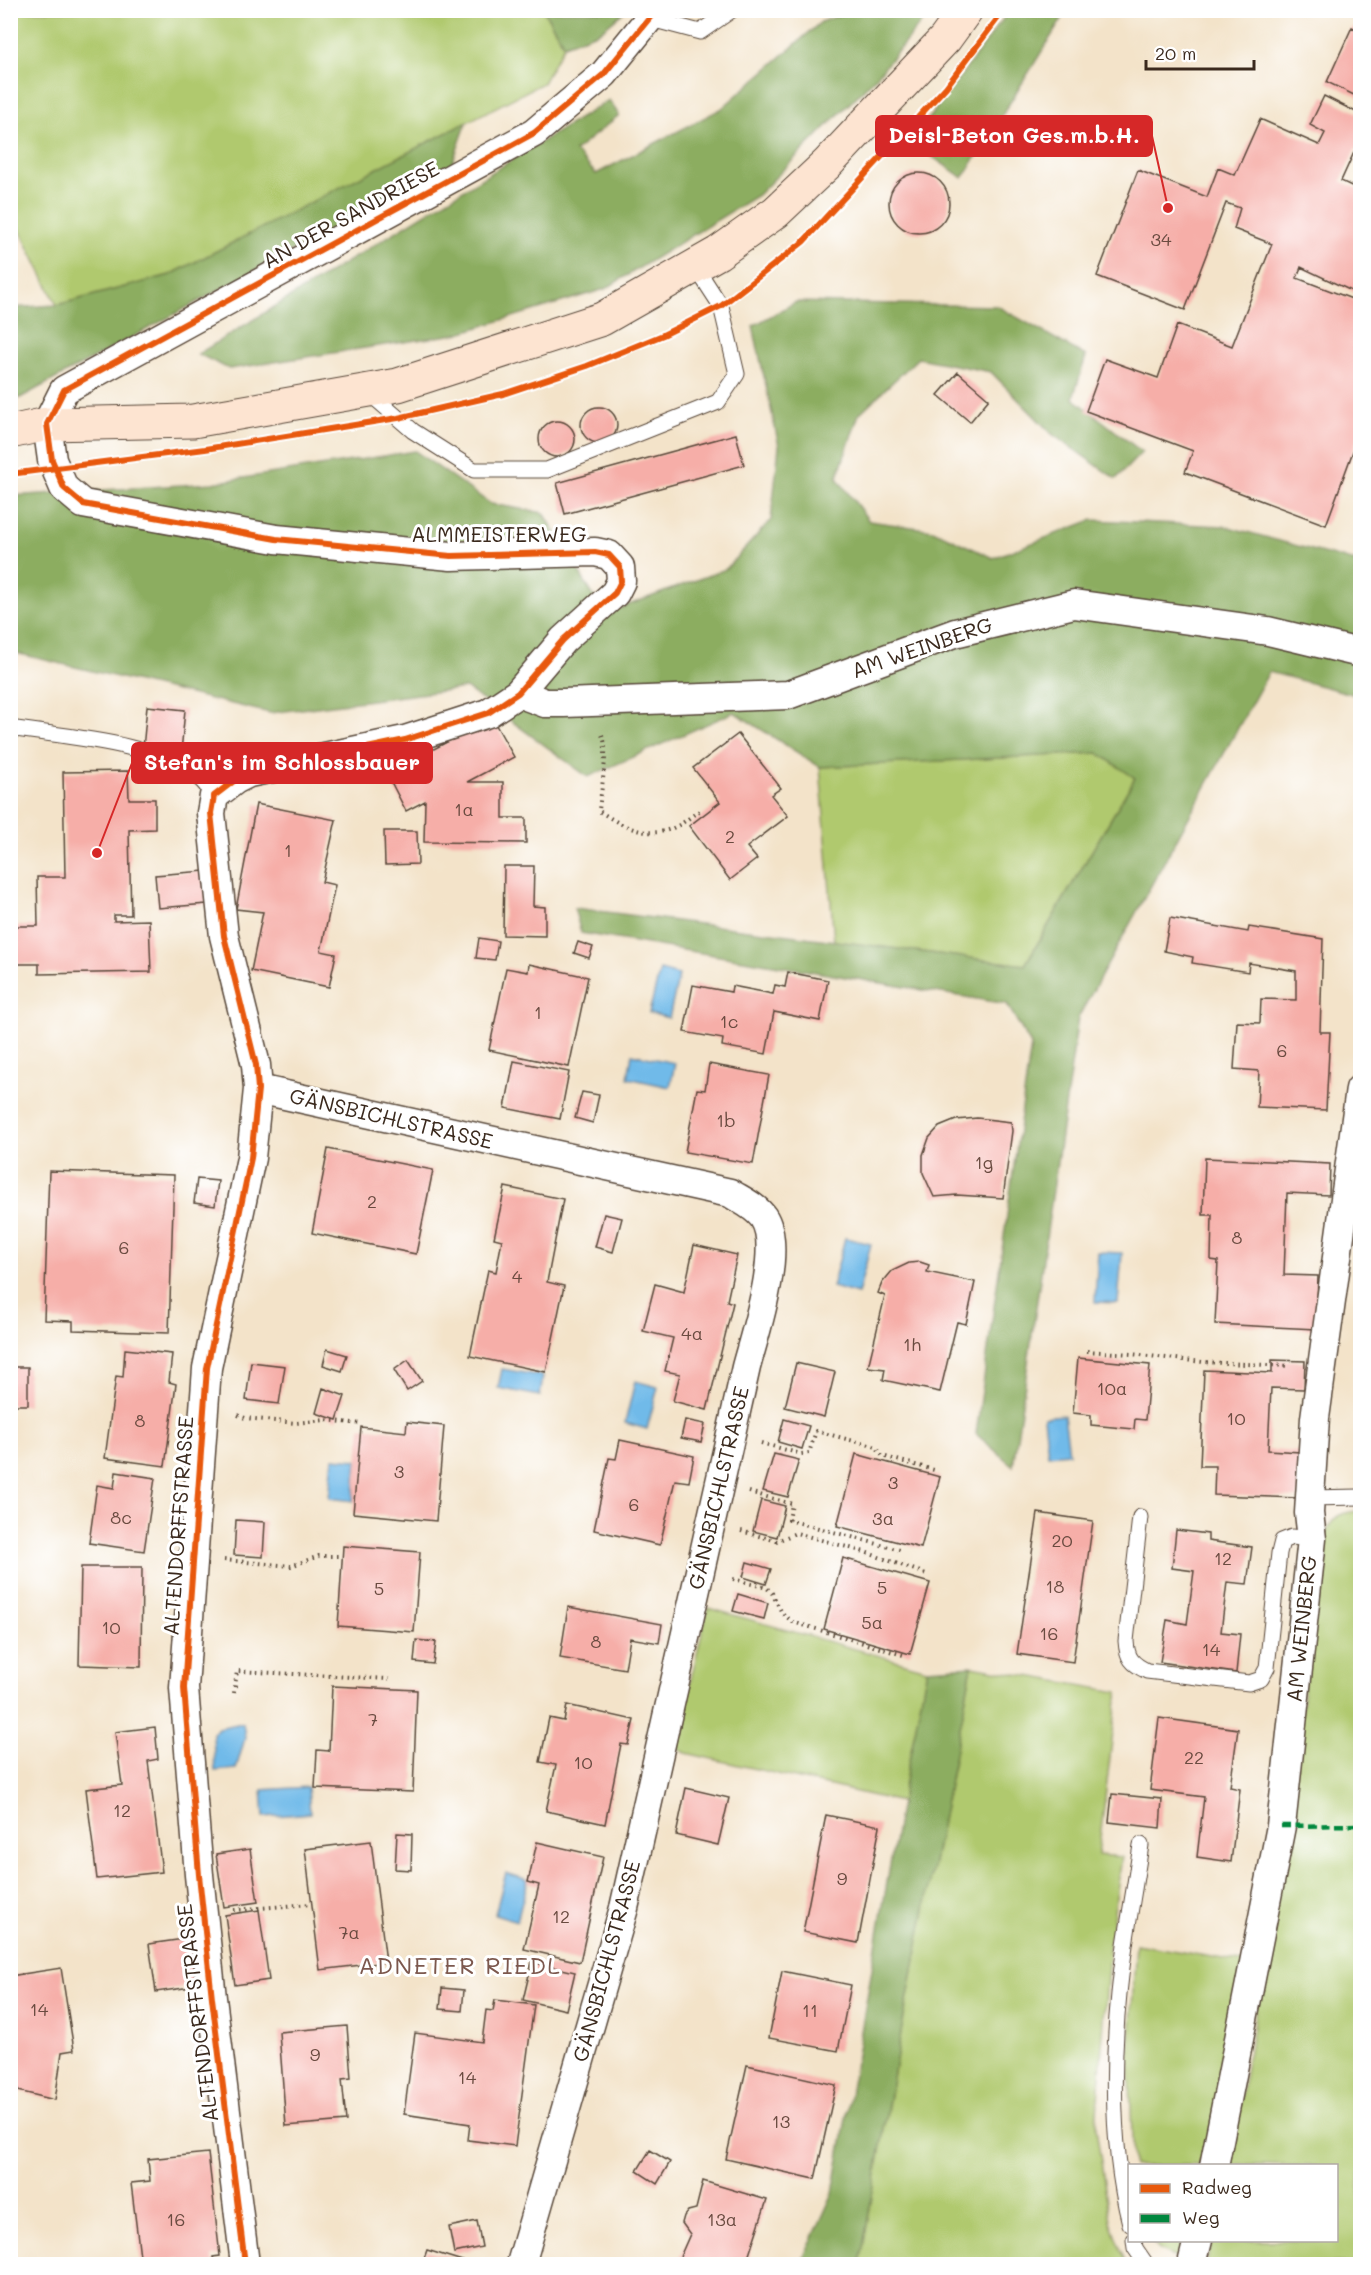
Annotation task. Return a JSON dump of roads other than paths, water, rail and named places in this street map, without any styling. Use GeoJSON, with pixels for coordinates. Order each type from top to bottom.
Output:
{"type":"FeatureCollection","features":[{"type":"Feature","properties":{"kind":"main road"},"geometry":{"type":"LineString","coordinates":[[10,432],[47,424],[193,421],[398,385],[602,319],[718,253],[777,212],[819,172],[945,39],[966,10]]}},
{"type":"Feature","properties":{"kind":"street","name":"AN DER SANDRIESE"},"geometry":{"type":"LineString","coordinates":[[47,424],[64,390],[534,133],[604,74],[653,15]]}},
{"type":"Feature","properties":{"kind":"street","name":"ALMMEISTERWEG"},"geometry":{"type":"LineString","coordinates":[[47,424],[54,467],[64,488],[83,504],[288,540],[451,555],[595,552],[609,555],[620,567],[621,581],[615,593],[563,640],[518,693],[488,713],[405,740],[249,773],[234,780],[214,796]]}},
{"type":"Feature","properties":{"kind":"street","name":"AM WEINBERG"},"geometry":{"type":"LineString","coordinates":[[518,693],[545,703],[788,695],[955,633],[1074,604],[1268,631],[1360,653]]}},
{"type":"Feature","properties":{"kind":"street","name":"ALTENDORFFSTRASSE"},"geometry":{"type":"LineString","coordinates":[[214,796],[211,813],[224,936],[256,1065],[258,1089],[251,1158],[207,1368],[184,1688],[204,1920],[245,2265]]}},
{"type":"Feature","properties":{"kind":"street","name":"GÄNSBICHLSTRASSE"},"geometry":{"type":"LineString","coordinates":[[258,1089],[730,1193],[755,1208],[765,1219],[770,1239],[768,1286],[746,1367],[624,1908],[521,2265]]}},
{"type":"Feature","properties":{"kind":"street","name":"AM WEINBERG"},"geometry":{"type":"LineString","coordinates":[[1214,2164],[1281,1826],[1312,1539],[1309,1498],[1315,1418],[1360,1089]]}},
{"type":"Feature","properties":{"kind":"street"},"geometry":{"type":"LineString","coordinates":[[1192,2265],[1198,2242]]}},
{"type":"Feature","properties":{"kind":"lane"},"geometry":{"type":"LineString","coordinates":[[653,15],[699,32],[732,10]]}},
{"type":"Feature","properties":{"kind":"lane"},"geometry":{"type":"LineString","coordinates":[[366,391],[413,431],[474,470],[547,470],[718,402],[737,374],[721,306],[695,266]]}},
{"type":"Feature","properties":{"kind":"lane"},"geometry":{"type":"LineString","coordinates":[[10,728],[126,747],[175,762],[201,779],[214,796]]}},
{"type":"Feature","properties":{"kind":"lane"},"geometry":{"type":"LineString","coordinates":[[1309,1498],[1360,1497]]}},
{"type":"Feature","properties":{"kind":"lane"},"geometry":{"type":"LineString","coordinates":[[1140,1517],[1126,1641],[1127,1655],[1134,1666],[1147,1671],[1249,1683],[1261,1678],[1267,1668],[1282,1541],[1292,1537],[1312,1539]]}},
{"type":"Feature","properties":{"kind":"lane"},"geometry":{"type":"LineString","coordinates":[[1128,2217],[1121,2191],[1116,2117],[1116,2030],[1125,1945],[1141,1845]]}},
{"type":"Feature","properties":{"kind":"lane"},"geometry":{"type":"LineString","coordinates":[[1134,2242],[1146,2265]]}},
{"type":"Feature","properties":{"kind":"water"},"geometry":{"type":"Polygon","coordinates":[[[660,970],[679,975],[669,1018],[649,1013],[660,970]]]}},
{"type":"Feature","properties":{"kind":"water"},"geometry":{"type":"Polygon","coordinates":[[[632,1054],[675,1063],[670,1087],[628,1078],[632,1054]]]}},
{"type":"Feature","properties":{"kind":"water"},"geometry":{"type":"Polygon","coordinates":[[[845,1238],[871,1244],[858,1294],[832,1287],[845,1238]]]}},
{"type":"Feature","properties":{"kind":"water"},"geometry":{"type":"Polygon","coordinates":[[[1098,1252],[1122,1253],[1118,1303],[1095,1302],[1098,1252]]]}},
{"type":"Feature","properties":{"kind":"water"},"geometry":{"type":"Polygon","coordinates":[[[502,1369],[543,1376],[540,1396],[498,1388],[502,1369]]]}},
{"type":"Feature","properties":{"kind":"water"},"geometry":{"type":"Polygon","coordinates":[[[635,1381],[658,1387],[647,1429],[625,1423],[635,1381]]]}},
{"type":"Feature","properties":{"kind":"water"},"geometry":{"type":"Polygon","coordinates":[[[1064,1415],[1069,1453],[1048,1455],[1044,1417],[1064,1415]]]}},
{"type":"Feature","properties":{"kind":"water"},"geometry":{"type":"Polygon","coordinates":[[[333,1458],[357,1460],[353,1501],[329,1498],[333,1458]]]}},
{"type":"Feature","properties":{"kind":"water"},"geometry":{"type":"Polygon","coordinates":[[[243,1723],[245,1738],[236,1769],[215,1771],[213,1734],[218,1728],[243,1723]]]}},
{"type":"Feature","properties":{"kind":"water"},"geometry":{"type":"Polygon","coordinates":[[[308,1787],[310,1813],[264,1817],[262,1790],[308,1787]]]}},
{"type":"Feature","properties":{"kind":"water"},"geometry":{"type":"Polygon","coordinates":[[[506,1873],[528,1880],[517,1921],[495,1914],[506,1873]]]}},
{"type":"Feature","properties":{"kind":"place","name":"Deisl-Beton Ges.m.b.H."},"geometry":{"type":"Point","coordinates":[1168,208]}},
{"type":"Feature","properties":{"kind":"place","name":"Stefan's im Schlossbauer"},"geometry":{"type":"Point","coordinates":[97,853]}},
{"type":"Feature","properties":{"kind":"district","name":"ADNETER RIEDL"},"geometry":{"type":"Point","coordinates":[460,1966]}}]}
